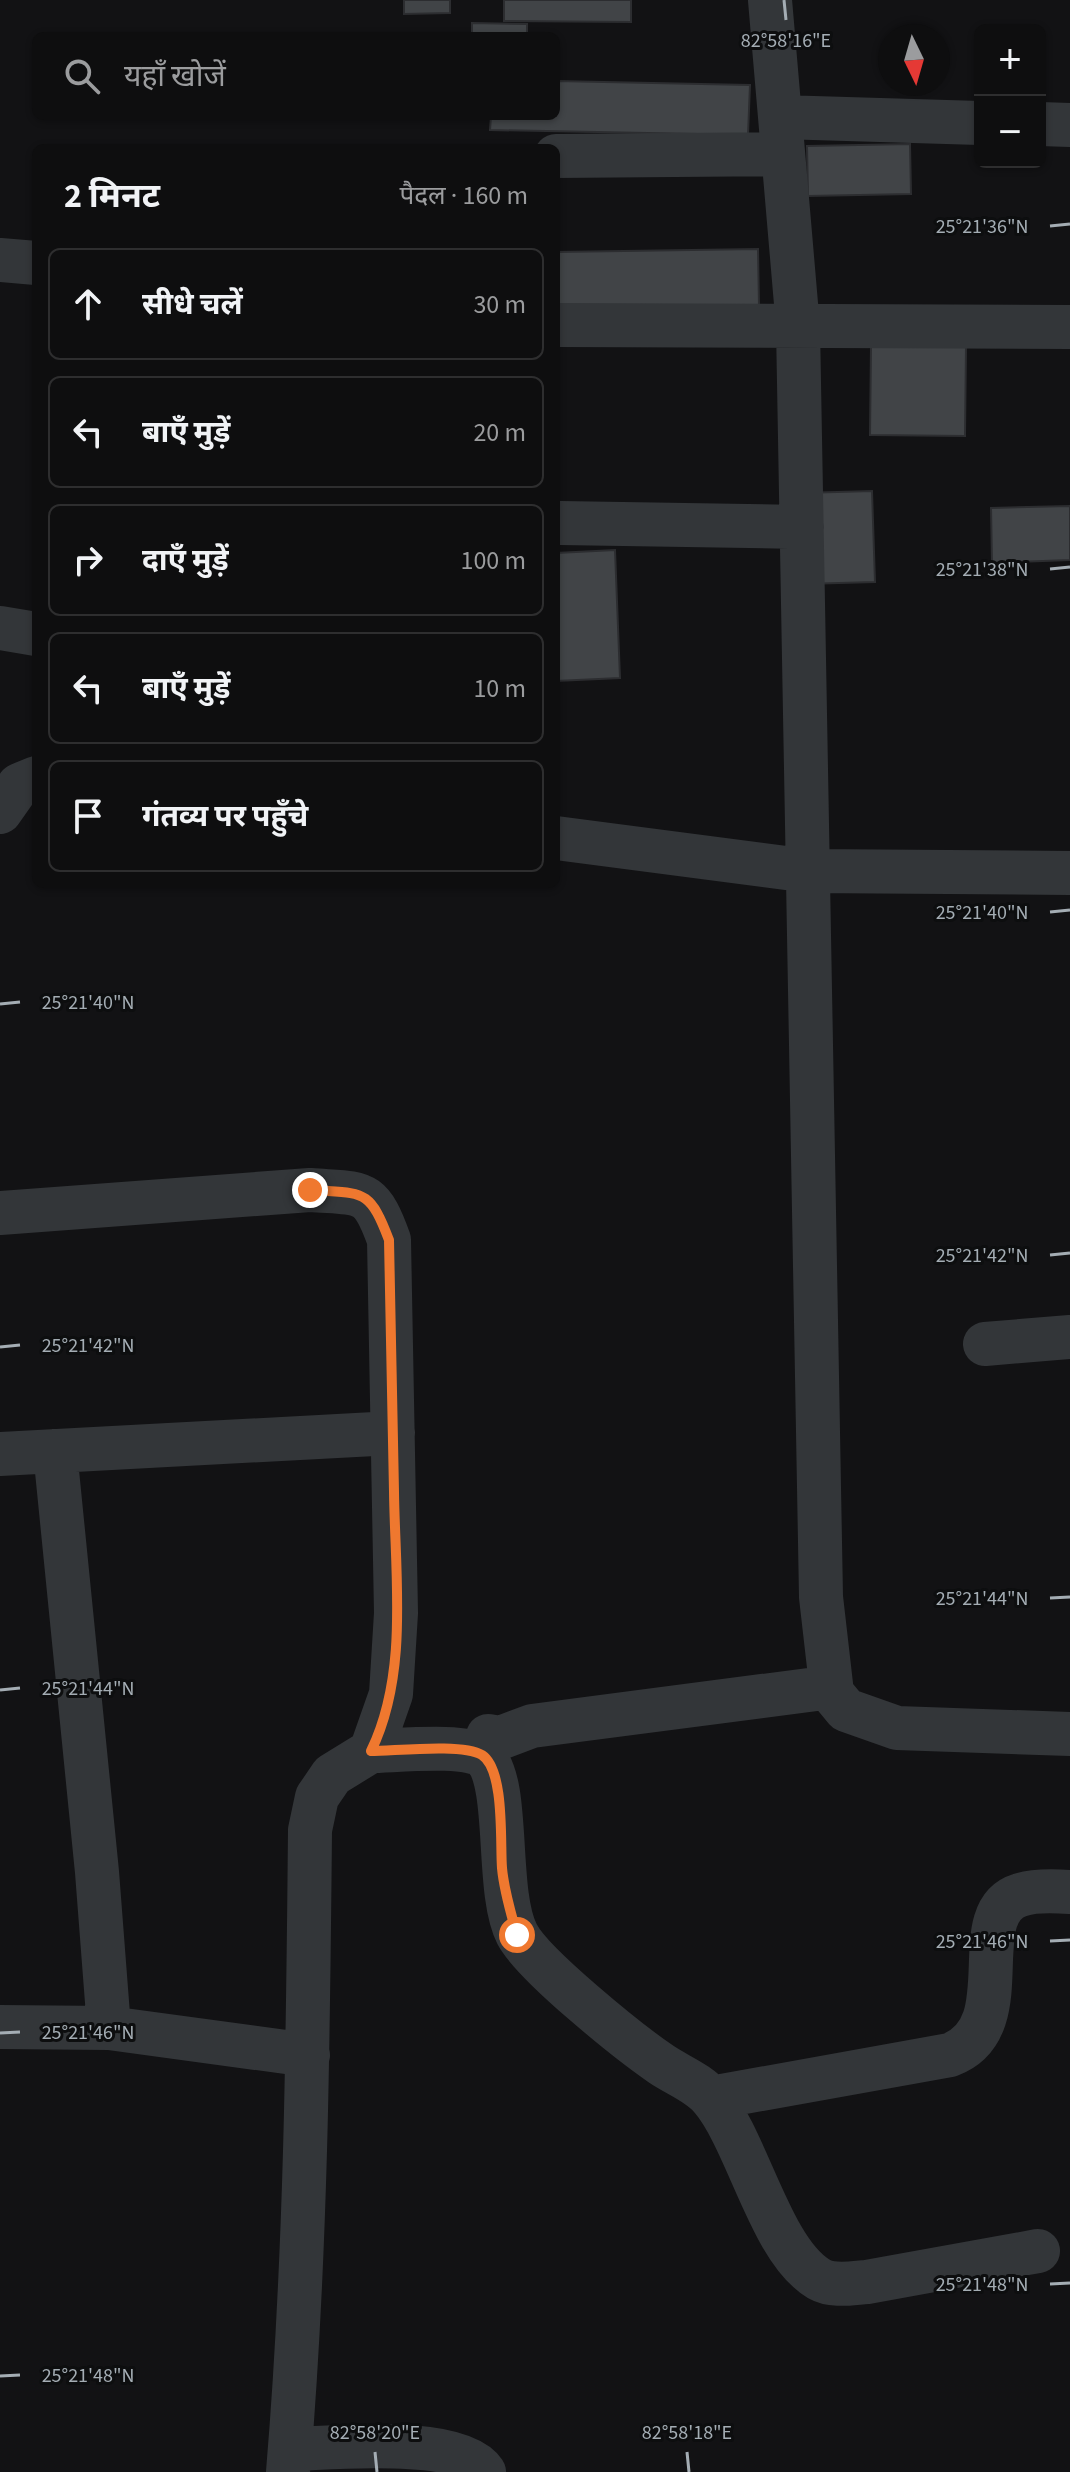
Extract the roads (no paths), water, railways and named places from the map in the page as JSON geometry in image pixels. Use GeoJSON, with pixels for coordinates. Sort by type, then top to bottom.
{"type":"FeatureCollection","features":[{"type":"Feature","properties":{"kind":"street"},"geometry":{"type":"LineString","coordinates":[[770,0],[798,327],[821,1597],[832,1693]]}},
{"type":"Feature","properties":{"kind":"street"},"geometry":{"type":"LineString","coordinates":[[560,156],[781,136],[974,123]]}},
{"type":"Feature","properties":{"kind":"street"},"geometry":{"type":"LineString","coordinates":[[1046,124],[1070,125]]}},
{"type":"Feature","properties":{"kind":"street"},"geometry":{"type":"LineString","coordinates":[[0,260],[32,263]]}},
{"type":"Feature","properties":{"kind":"street"},"geometry":{"type":"LineString","coordinates":[[560,325],[1070,327]]}},
{"type":"Feature","properties":{"kind":"street"},"geometry":{"type":"LineString","coordinates":[[560,523],[802,527]]}},
{"type":"Feature","properties":{"kind":"street"},"geometry":{"type":"LineString","coordinates":[[0,628],[32,633]]}},
{"type":"Feature","properties":{"kind":"street"},"geometry":{"type":"LineString","coordinates":[[0,812],[19,785],[32,780]]}},
{"type":"Feature","properties":{"kind":"street"},"geometry":{"type":"LineString","coordinates":[[560,839],[809,871],[1070,873]]}},
{"type":"Feature","properties":{"kind":"street"},"geometry":{"type":"LineString","coordinates":[[0,1213],[310,1190],[359,1194],[376,1205],[389,1240],[396,1613],[391,1694],[382,1729],[371,1751]]}},
{"type":"Feature","properties":{"kind":"street"},"geometry":{"type":"LineString","coordinates":[[985,1344],[1070,1337]]}},
{"type":"Feature","properties":{"kind":"street"},"geometry":{"type":"LineString","coordinates":[[0,1454],[393,1433]]}},
{"type":"Feature","properties":{"kind":"street"},"geometry":{"type":"LineString","coordinates":[[55,1451],[97,1872],[109,2028]]}},
{"type":"Feature","properties":{"kind":"street"},"geometry":{"type":"LineString","coordinates":[[488,1736],[500,1738],[532,1726],[824,1688],[846,1710],[897,1728],[1070,1734]]}},
{"type":"Feature","properties":{"kind":"street"},"geometry":{"type":"LineString","coordinates":[[484,2472],[475,2459],[449,2450],[289,2460],[297,2362],[308,2055],[310,1830],[317,1797],[332,1775],[371,1751],[464,1750],[483,1755],[493,1770],[500,1811],[502,1870],[517,1935],[553,1975],[660,2063],[711,2098],[780,2233],[807,2269],[821,2280],[840,2284],[867,2282],[1038,2251]]}},
{"type":"Feature","properties":{"kind":"street"},"geometry":{"type":"LineString","coordinates":[[711,2098],[950,2055],[969,2048],[981,2030],[988,2008],[992,1932],[1001,1908],[1018,1895],[1070,1892]]}},
{"type":"Feature","properties":{"kind":"street"},"geometry":{"type":"LineString","coordinates":[[0,2027],[109,2028],[308,2055]]}}]}
